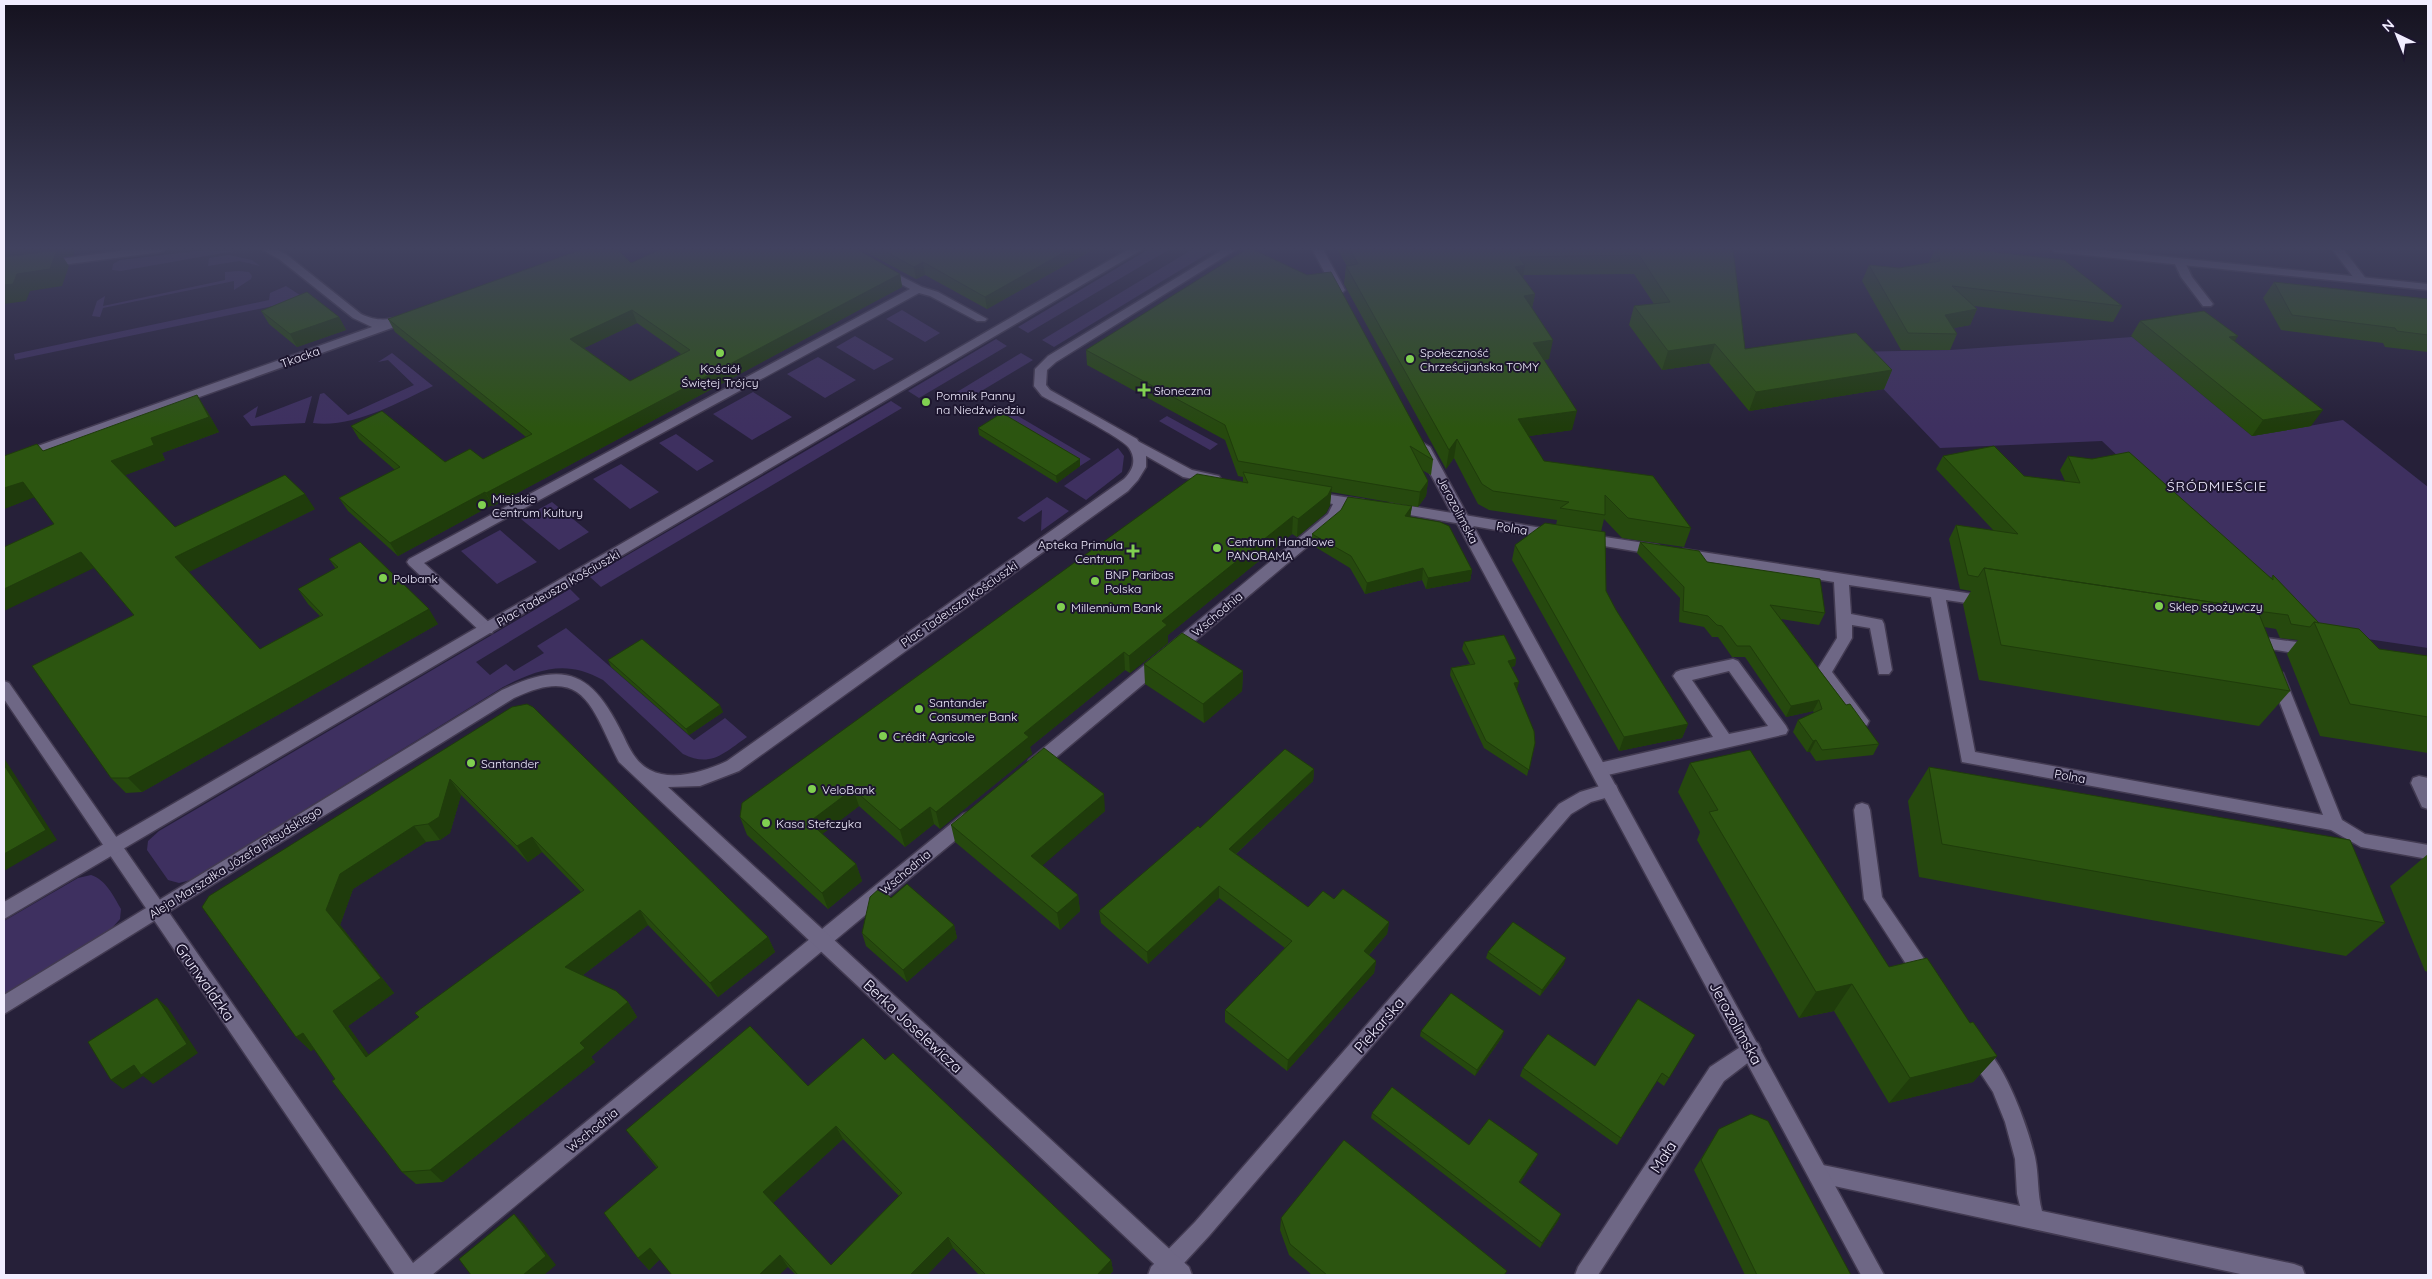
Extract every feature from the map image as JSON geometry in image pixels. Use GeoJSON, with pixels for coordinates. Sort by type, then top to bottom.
{"type":"FeatureCollection","features":[{"type":"Feature","properties":{"kind":"street"},"geometry":{"type":"LineString","coordinates":[[348,309],[373,324],[396,323]]}},
{"type":"Feature","properties":{"kind":"street"},"geometry":{"type":"LineString","coordinates":[[487,629],[414,562],[883,309]]}},
{"type":"Feature","properties":{"kind":"street"},"geometry":{"type":"LineString","coordinates":[[961,309],[981,320]]}},
{"type":"Feature","properties":{"kind":"street","name":"Plac Tadeusza Kościuszki"},"geometry":{"type":"LineString","coordinates":[[113,847],[1036,309]]}},
{"type":"Feature","properties":{"kind":"street"},"geometry":{"type":"LineString","coordinates":[[1134,309],[1052,359],[1041,369],[1040,386],[1046,393],[1188,474],[1226,481]]}},
{"type":"Feature","properties":{"kind":"street","name":"Tkacka"},"geometry":{"type":"LineString","coordinates":[[4,462],[423,313]]}},
{"type":"Feature","properties":{"kind":"street","name":"Jerozolimska"},"geometry":{"type":"LineString","coordinates":[[1419,439],[1873,1275]]}},
{"type":"Feature","properties":{"kind":"street","name":"Plac Tadeusza Kościuszki"},"geometry":{"type":"LineString","coordinates":[[466,718],[508,694],[532,683],[560,679],[578,686],[600,706],[625,757],[646,776],[673,782],[702,780],[733,766],[1123,488],[1140,466],[1140,453],[1132,442]]}},
{"type":"Feature","properties":{"kind":"street","name":"Polna"},"geometry":{"type":"LineString","coordinates":[[1293,493],[2005,604]]}},
{"type":"Feature","properties":{"kind":"street","name":"Wschodnia"},"geometry":{"type":"LineString","coordinates":[[1020,776],[1334,517],[1341,501]]}},
{"type":"Feature","properties":{"kind":"street"},"geometry":{"type":"LineString","coordinates":[[1841,578],[1845,638],[1824,672],[1866,729]]}},
{"type":"Feature","properties":{"kind":"street","name":"Polna"},"geometry":{"type":"LineString","coordinates":[[1938,593],[1968,757],[2335,824],[2362,840],[2428,852]]}},
{"type":"Feature","properties":{"kind":"street"},"geometry":{"type":"LineString","coordinates":[[1845,618],[1877,624],[1884,670]]}},
{"type":"Feature","properties":{"kind":"street"},"geometry":{"type":"LineString","coordinates":[[2236,639],[2322,652]]}},
{"type":"Feature","properties":{"kind":"street"},"geometry":{"type":"LineString","coordinates":[[2264,643],[2335,824]]}},
{"type":"Feature","properties":{"kind":"street"},"geometry":{"type":"LineString","coordinates":[[1598,770],[1780,730],[1733,665],[1681,676],[1725,741]]}},
{"type":"Feature","properties":{"kind":"street","name":"Grunwaldzka"},"geometry":{"type":"LineString","coordinates":[[4,687],[408,1275]]}},
{"type":"Feature","properties":{"kind":"street","name":"Aleja Marszałka Józefa Piłsudskiego"},"geometry":{"type":"LineString","coordinates":[[4,1004],[466,718]]}},
{"type":"Feature","properties":{"kind":"street","name":"Berka Joselewicza"},"geometry":{"type":"LineString","coordinates":[[646,776],[1170,1272]]}},
{"type":"Feature","properties":{"kind":"street"},"geometry":{"type":"LineString","coordinates":[[2428,785],[2420,783],[2428,802]]}},
{"type":"Feature","properties":{"kind":"street","name":"Piekarska"},"geometry":{"type":"LineString","coordinates":[[1170,1272],[1565,809],[1586,797],[1610,790]]}},
{"type":"Feature","properties":{"kind":"street","name":"Wschodnia"},"geometry":{"type":"LineString","coordinates":[[415,1275],[982,808]]}},
{"type":"Feature","properties":{"kind":"street"},"geometry":{"type":"LineString","coordinates":[[1862,810],[1872,899],[1939,997]]}},
{"type":"Feature","properties":{"kind":"street"},"geometry":{"type":"LineString","coordinates":[[4,911],[113,847]]}},
{"type":"Feature","properties":{"kind":"street"},"geometry":{"type":"LineString","coordinates":[[1966,1037],[2000,1086],[2015,1122],[2025,1159],[2027,1194],[2034,1219]]}},
{"type":"Feature","properties":{"kind":"street","name":"Mała"},"geometry":{"type":"LineString","coordinates":[[1586,1275],[1717,1074],[1751,1050]]}},
{"type":"Feature","properties":{"kind":"street"},"geometry":{"type":"LineString","coordinates":[[1818,1174],[2294,1275]]}},
{"type":"Feature","properties":{"kind":"shaded area"},"geometry":{"type":"Polygon","coordinates":[[[94,309],[103,309],[100,317],[92,316],[94,309]]]}},
{"type":"Feature","properties":{"kind":"shaded area"},"geometry":{"type":"Polygon","coordinates":[[[228,309],[260,309],[15,360],[14,354],[228,309]]]}},
{"type":"Feature","properties":{"kind":"shaded area"},"geometry":{"type":"Polygon","coordinates":[[[1049,309],[1069,309],[1028,333],[1018,327],[1049,309]]]}},
{"type":"Feature","properties":{"kind":"shaded area"},"geometry":{"type":"Polygon","coordinates":[[[1094,309],[1117,309],[1054,347],[1042,340],[1094,309]]]}},
{"type":"Feature","properties":{"kind":"shaded area"},"geometry":{"type":"Polygon","coordinates":[[[902,310],[940,333],[925,342],[886,319],[902,310]]]}},
{"type":"Feature","properties":{"kind":"shaded area"},"geometry":{"type":"Polygon","coordinates":[[[855,336],[894,359],[874,370],[836,347],[855,336]]]}},
{"type":"Feature","properties":{"kind":"shaded area"},"geometry":{"type":"Polygon","coordinates":[[[2132,337],[2252,436],[2343,420],[2428,487],[2428,648],[2300,629],[2102,441],[1940,448],[1848,352],[1950,350],[2132,337]]]}},
{"type":"Feature","properties":{"kind":"shaded area"},"geometry":{"type":"Polygon","coordinates":[[[996,339],[1007,346],[919,398],[908,391],[996,339]]]}},
{"type":"Feature","properties":{"kind":"shaded area"},"geometry":{"type":"Polygon","coordinates":[[[392,353],[433,386],[375,413],[359,418],[328,424],[313,423],[320,394],[324,393],[348,415],[414,385],[388,360],[378,362],[392,353]]]}},
{"type":"Feature","properties":{"kind":"shaded area"},"geometry":{"type":"Polygon","coordinates":[[[1021,353],[1033,360],[968,399],[957,392],[1021,353]]]}},
{"type":"Feature","properties":{"kind":"shaded area"},"geometry":{"type":"Polygon","coordinates":[[[818,357],[856,380],[825,398],[787,374],[818,357]]]}},
{"type":"Feature","properties":{"kind":"shaded area"},"geometry":{"type":"Polygon","coordinates":[[[753,392],[792,417],[752,440],[713,414],[753,392]]]}},
{"type":"Feature","properties":{"kind":"shaded area"},"geometry":{"type":"Polygon","coordinates":[[[312,396],[305,423],[251,426],[243,416],[258,406],[255,418],[312,396]]]}},
{"type":"Feature","properties":{"kind":"shaded area"},"geometry":{"type":"Polygon","coordinates":[[[891,401],[902,408],[601,587],[590,577],[891,401]]]}},
{"type":"Feature","properties":{"kind":"shaded area"},"geometry":{"type":"Polygon","coordinates":[[[1013,413],[1091,459],[1080,466],[1003,420],[1013,413]]]}},
{"type":"Feature","properties":{"kind":"shaded area"},"geometry":{"type":"Polygon","coordinates":[[[1167,416],[1218,444],[1210,450],[1159,421],[1167,416]]]}},
{"type":"Feature","properties":{"kind":"shaded area"},"geometry":{"type":"Polygon","coordinates":[[[676,434],[714,461],[697,471],[659,443],[676,434]]]}},
{"type":"Feature","properties":{"kind":"shaded area"},"geometry":{"type":"Polygon","coordinates":[[[1118,448],[1124,456],[1122,472],[1086,500],[1064,486],[1118,448]]]}},
{"type":"Feature","properties":{"kind":"shaded area"},"geometry":{"type":"Polygon","coordinates":[[[621,464],[659,492],[630,509],[593,479],[621,464]]]}},
{"type":"Feature","properties":{"kind":"shaded area"},"geometry":{"type":"Polygon","coordinates":[[[1047,497],[1069,511],[1041,531],[1042,510],[1024,522],[1017,518],[1047,497]]]}},
{"type":"Feature","properties":{"kind":"shaded area"},"geometry":{"type":"Polygon","coordinates":[[[552,502],[589,532],[559,550],[521,519],[552,502]]]}},
{"type":"Feature","properties":{"kind":"shaded area"},"geometry":{"type":"Polygon","coordinates":[[[500,530],[537,562],[497,584],[461,551],[500,530]]]}},
{"type":"Feature","properties":{"kind":"shaded area"},"geometry":{"type":"Polygon","coordinates":[[[570,589],[580,599],[476,662],[490,675],[506,664],[514,671],[544,653],[537,646],[566,628],[694,740],[725,718],[747,737],[717,757],[702,760],[693,758],[683,754],[603,680],[577,670],[564,668],[540,671],[503,687],[191,880],[179,883],[168,880],[147,850],[148,841],[159,831],[570,589]]]}},
{"type":"Feature","properties":{"kind":"shaded area"},"geometry":{"type":"Polygon","coordinates":[[[91,875],[101,880],[112,893],[121,909],[120,919],[112,928],[4,995],[4,921],[78,878],[91,875]]]}},
{"type":"Feature","properties":{"kind":"building"},"geometry":{"type":"Polygon","coordinates":[[[267,309],[328,309],[339,317],[290,334],[261,311],[267,309]]]}},
{"type":"Feature","properties":{"kind":"building"},"geometry":{"type":"Polygon","coordinates":[[[417,309],[834,309],[390,543],[339,498],[400,467],[351,426],[382,411],[445,462],[470,449],[483,459],[532,434],[388,319],[417,309]],[[632,310],[570,339],[630,381],[690,350],[632,310]]]}},
{"type":"Feature","properties":{"kind":"building"},"geometry":{"type":"Polygon","coordinates":[[[1152,309],[1351,309],[1433,460],[1410,446],[1428,481],[1420,492],[1238,461],[1225,425],[1086,350],[1152,309]]]}},
{"type":"Feature","properties":{"kind":"building"},"geometry":{"type":"Polygon","coordinates":[[[1370,309],[1532,309],[1553,340],[1533,343],[1577,411],[1518,419],[1544,461],[1653,476],[1691,528],[1628,518],[1605,495],[1605,515],[1560,508],[1569,502],[1493,491],[1482,484],[1457,439],[1449,450],[1370,309]]]}},
{"type":"Feature","properties":{"kind":"building"},"geometry":{"type":"Polygon","coordinates":[[[1636,309],[1740,309],[1745,349],[1856,333],[1892,370],[1756,392],[1715,344],[1668,351],[1636,309]]]}},
{"type":"Feature","properties":{"kind":"building"},"geometry":{"type":"Polygon","coordinates":[[[1894,309],[1977,309],[1945,315],[1957,334],[1908,333],[1894,309]]]}},
{"type":"Feature","properties":{"kind":"building"},"geometry":{"type":"Polygon","coordinates":[[[2289,309],[2428,309],[2428,335],[2397,331],[2395,328],[2292,315],[2289,309]]]}},
{"type":"Feature","properties":{"kind":"building"},"geometry":{"type":"Polygon","coordinates":[[[2204,311],[2238,336],[2229,337],[2323,410],[2263,420],[2140,321],[2204,311]]]}},
{"type":"Feature","properties":{"kind":"building"},"geometry":{"type":"Polygon","coordinates":[[[197,395],[209,417],[151,438],[154,445],[111,461],[175,527],[285,475],[305,494],[175,557],[260,649],[323,615],[298,589],[338,567],[329,559],[360,542],[429,609],[128,778],[111,778],[32,666],[134,615],[81,552],[4,589],[4,547],[54,524],[23,482],[4,488],[4,456],[37,444],[43,451],[197,395]]]}},
{"type":"Feature","properties":{"kind":"building"},"geometry":{"type":"Polygon","coordinates":[[[1002,413],[1080,459],[1056,476],[978,428],[1002,413]]]}},
{"type":"Feature","properties":{"kind":"building"},"geometry":{"type":"Polygon","coordinates":[[[1994,446],[2024,476],[2080,483],[2068,456],[2092,459],[2129,452],[2273,580],[2273,575],[2319,623],[2314,622],[2310,627],[2291,624],[2288,615],[2257,611],[2257,609],[1984,568],[1978,577],[1968,575],[1956,525],[2018,534],[1943,456],[1994,446]]]}},
{"type":"Feature","properties":{"kind":"building"},"geometry":{"type":"Polygon","coordinates":[[[1243,472],[1332,487],[1328,495],[1298,519],[1293,516],[1162,621],[1167,625],[1129,656],[1124,652],[1024,733],[1029,737],[936,812],[930,807],[900,830],[853,789],[809,822],[856,864],[822,893],[740,817],[742,803],[1197,474],[1248,483],[1243,472]]]}},
{"type":"Feature","properties":{"kind":"building"},"geometry":{"type":"Polygon","coordinates":[[[1348,497],[1412,506],[1405,516],[1440,522],[1449,526],[1472,570],[1428,578],[1423,568],[1367,583],[1351,556],[1312,534],[1341,510],[1348,497]]]}},
{"type":"Feature","properties":{"kind":"building"},"geometry":{"type":"Polygon","coordinates":[[[1545,523],[1605,532],[1606,591],[1688,724],[1624,737],[1515,545],[1545,523]]]}},
{"type":"Feature","properties":{"kind":"building"},"geometry":{"type":"Polygon","coordinates":[[[1640,542],[1699,551],[1707,562],[1820,579],[1825,613],[1770,605],[1846,705],[1850,704],[1879,744],[1822,750],[1816,740],[1813,741],[1798,720],[1822,709],[1819,700],[1791,706],[1750,646],[1737,646],[1722,626],[1717,625],[1708,616],[1683,611],[1684,587],[1640,542]]]}},
{"type":"Feature","properties":{"kind":"building"},"geometry":{"type":"Polygon","coordinates":[[[1984,568],[2257,609],[2290,691],[2001,645],[1984,568]]]}},
{"type":"Feature","properties":{"kind":"building"},"geometry":{"type":"Polygon","coordinates":[[[2314,622],[2359,629],[2379,649],[2428,656],[2428,717],[2350,704],[2314,622]]]}},
{"type":"Feature","properties":{"kind":"building"},"geometry":{"type":"Polygon","coordinates":[[[1182,633],[1243,671],[1203,704],[1144,664],[1182,633]]]}},
{"type":"Feature","properties":{"kind":"building"},"geometry":{"type":"Polygon","coordinates":[[[1504,635],[1516,659],[1508,661],[1519,682],[1514,683],[1534,731],[1535,743],[1529,770],[1486,741],[1451,668],[1475,664],[1464,642],[1504,635]]]}},
{"type":"Feature","properties":{"kind":"building"},"geometry":{"type":"Polygon","coordinates":[[[642,639],[720,705],[686,729],[608,660],[642,639]]]}},
{"type":"Feature","properties":{"kind":"building"},"geometry":{"type":"Polygon","coordinates":[[[527,704],[533,707],[768,937],[710,983],[640,910],[565,967],[616,991],[628,1002],[580,1043],[585,1048],[430,1170],[402,1172],[332,1081],[335,1079],[303,1033],[296,1037],[202,907],[209,896],[512,707],[527,704]],[[450,779],[439,817],[428,824],[414,826],[340,874],[326,910],[381,978],[333,1011],[366,1057],[419,1017],[415,1013],[584,890],[532,837],[517,846],[450,779]]]}},
{"type":"Feature","properties":{"kind":"building"},"geometry":{"type":"Polygon","coordinates":[[[1044,748],[1104,794],[1031,856],[1078,895],[1057,913],[951,825],[1044,748]]]}},
{"type":"Feature","properties":{"kind":"building"},"geometry":{"type":"Polygon","coordinates":[[[1285,749],[1314,769],[1229,849],[1308,907],[1323,891],[1334,899],[1343,889],[1389,922],[1364,951],[1376,961],[1288,1060],[1225,1010],[1292,941],[1219,886],[1147,952],[1099,911],[1198,826],[1200,828],[1285,749]]]}},
{"type":"Feature","properties":{"kind":"building"},"geometry":{"type":"Polygon","coordinates":[[[1750,750],[1889,967],[1927,958],[1970,1023],[1973,1022],[1997,1056],[1910,1078],[1852,984],[1816,992],[1709,812],[1718,810],[1690,763],[1750,750]]]}},
{"type":"Feature","properties":{"kind":"building"},"geometry":{"type":"Polygon","coordinates":[[[4,765],[46,830],[4,854],[4,765]]]}},
{"type":"Feature","properties":{"kind":"building"},"geometry":{"type":"Polygon","coordinates":[[[1929,767],[2350,840],[2385,923],[1942,844],[1929,767]]]}},
{"type":"Feature","properties":{"kind":"building"},"geometry":{"type":"Polygon","coordinates":[[[907,884],[954,925],[903,970],[862,933],[870,897],[880,888],[891,898],[907,884]]]}},
{"type":"Feature","properties":{"kind":"building"},"geometry":{"type":"Polygon","coordinates":[[[1513,922],[1566,958],[1542,990],[1488,952],[1513,922]]]}},
{"type":"Feature","properties":{"kind":"building"},"geometry":{"type":"Polygon","coordinates":[[[1451,993],[1504,1031],[1477,1070],[1421,1031],[1451,993]]]}},
{"type":"Feature","properties":{"kind":"building"},"geometry":{"type":"Polygon","coordinates":[[[157,998],[187,1044],[141,1075],[134,1065],[111,1080],[88,1042],[157,998]]]}},
{"type":"Feature","properties":{"kind":"building"},"geometry":{"type":"Polygon","coordinates":[[[1638,999],[1695,1035],[1669,1078],[1662,1073],[1621,1138],[1523,1068],[1548,1034],[1595,1066],[1638,999]]]}},
{"type":"Feature","properties":{"kind":"building"},"geometry":{"type":"Polygon","coordinates":[[[750,1026],[808,1086],[863,1038],[885,1060],[893,1053],[1111,1260],[1097,1275],[986,1275],[948,1237],[910,1275],[798,1275],[780,1255],[759,1275],[672,1275],[650,1248],[638,1258],[604,1213],[658,1167],[626,1130],[750,1026]],[[836,1126],[763,1192],[831,1265],[902,1193],[836,1126]]]}},
{"type":"Feature","properties":{"kind":"building"},"geometry":{"type":"Polygon","coordinates":[[[1392,1087],[1469,1145],[1489,1119],[1538,1154],[1519,1182],[1561,1214],[1542,1243],[1372,1113],[1392,1087]]]}},
{"type":"Feature","properties":{"kind":"building"},"geometry":{"type":"Polygon","coordinates":[[[1751,1114],[1768,1121],[1851,1275],[1757,1275],[1701,1160],[1719,1129],[1751,1114]]]}},
{"type":"Feature","properties":{"kind":"building"},"geometry":{"type":"Polygon","coordinates":[[[1344,1140],[1507,1271],[1504,1275],[1327,1275],[1290,1244],[1281,1218],[1344,1140]]]}},
{"type":"Feature","properties":{"kind":"building"},"geometry":{"type":"Polygon","coordinates":[[[514,1214],[546,1256],[523,1275],[471,1275],[459,1259],[514,1214]]]}},
{"type":"Feature","properties":{"kind":"place","name":"Kościół Świętej Trójcy"},"geometry":{"type":"Point","coordinates":[720,353]}},
{"type":"Feature","properties":{"kind":"place","name":"Społeczność Chrześcijańska TOMY"},"geometry":{"type":"Point","coordinates":[1410,359]}},
{"type":"Feature","properties":{"kind":"place","name":"Słoneczna"},"geometry":{"type":"Point","coordinates":[1144,390]}},
{"type":"Feature","properties":{"kind":"place","name":"Pomnik Panny na Niedźwiedziu"},"geometry":{"type":"Point","coordinates":[926,402]}},
{"type":"Feature","properties":{"kind":"place","name":"Miejskie Centrum Kultury"},"geometry":{"type":"Point","coordinates":[482,505]}},
{"type":"Feature","properties":{"kind":"place","name":"Centrum Handlowe PANORAMA"},"geometry":{"type":"Point","coordinates":[1217,548]}},
{"type":"Feature","properties":{"kind":"place","name":"Apteka Primula Centrum"},"geometry":{"type":"Point","coordinates":[1133,551]}},
{"type":"Feature","properties":{"kind":"place","name":"Polbank"},"geometry":{"type":"Point","coordinates":[383,578]}},
{"type":"Feature","properties":{"kind":"place","name":"BNP Paribas Polska"},"geometry":{"type":"Point","coordinates":[1095,581]}},
{"type":"Feature","properties":{"kind":"place","name":"Sklep spożywczy"},"geometry":{"type":"Point","coordinates":[2159,606]}},
{"type":"Feature","properties":{"kind":"place","name":"Millennium Bank"},"geometry":{"type":"Point","coordinates":[1061,607]}},
{"type":"Feature","properties":{"kind":"place","name":"Santander Consumer Bank"},"geometry":{"type":"Point","coordinates":[919,709]}},
{"type":"Feature","properties":{"kind":"place","name":"Crédit Agricole"},"geometry":{"type":"Point","coordinates":[883,736]}},
{"type":"Feature","properties":{"kind":"place","name":"Santander"},"geometry":{"type":"Point","coordinates":[471,763]}},
{"type":"Feature","properties":{"kind":"place","name":"VeloBank"},"geometry":{"type":"Point","coordinates":[812,789]}},
{"type":"Feature","properties":{"kind":"place","name":"Kasa Stefczyka"},"geometry":{"type":"Point","coordinates":[766,823]}},
{"type":"Feature","properties":{"kind":"district","name":"ŚRÓDMIEŚCIE"},"geometry":{"type":"Point","coordinates":[2217,486]}}]}
